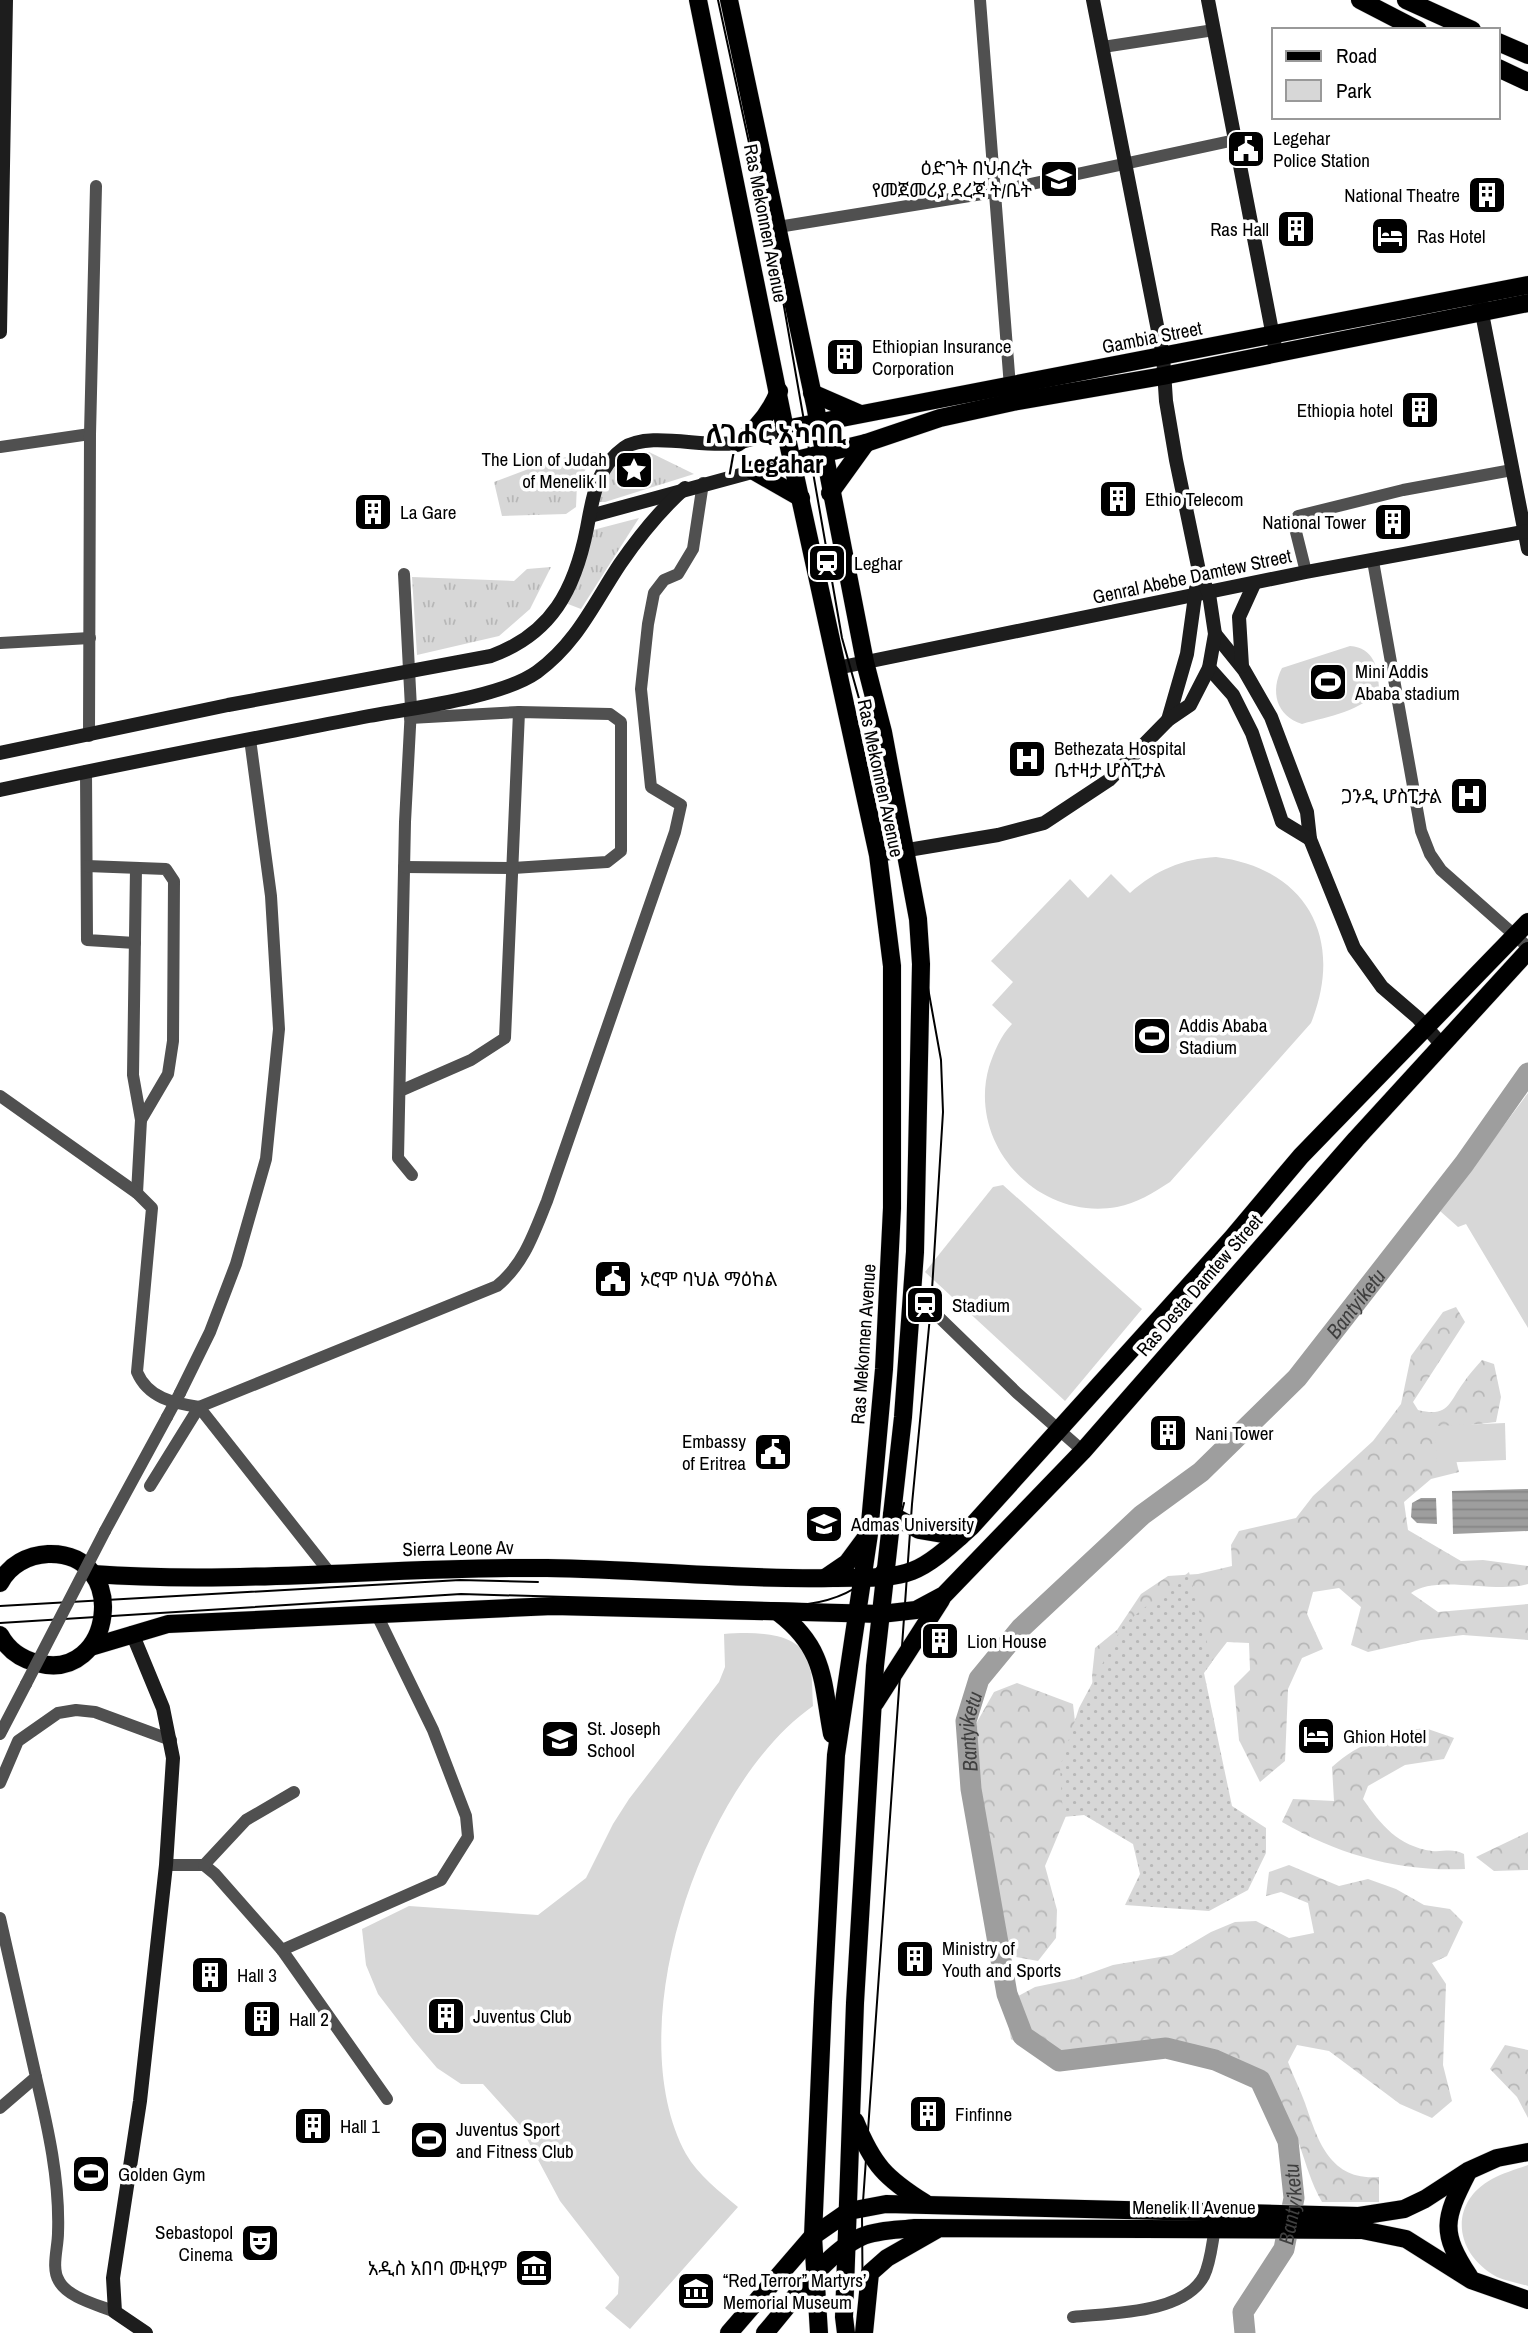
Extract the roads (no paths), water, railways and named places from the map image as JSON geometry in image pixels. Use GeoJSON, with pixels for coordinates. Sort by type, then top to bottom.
{"type":"FeatureCollection","features":[{"type":"Feature","properties":{"kind":"main road"},"geometry":{"type":"LineString","coordinates":[[0,332],[2,104],[6,0]]}},
{"type":"Feature","properties":{"kind":"main road","name":"Ras Mekonnen Avenue"},"geometry":{"type":"LineString","coordinates":[[698,0],[785,429],[878,855],[892,966],[893,1166],[884,1370],[859,1615],[848,1667],[836,1755]]}},
{"type":"Feature","properties":{"kind":"main road","name":"Ras Mekonnen Avenue"},"geometry":{"type":"LineString","coordinates":[[729,0],[813,393],[830,493],[865,662],[883,732],[918,919],[922,1000],[912,1291],[873,1706],[855,2003],[844,2317],[846,2333]]}},
{"type":"Feature","properties":{"kind":"main road"},"geometry":{"type":"LineString","coordinates":[[1093,0],[1163,356],[1163,376],[1176,460],[1202,595],[1214,634],[1244,670],[1271,717],[1307,812],[1310,839],[1354,948],[1382,987],[1443,1046]]}},
{"type":"Feature","properties":{"kind":"main road"},"geometry":{"type":"LineString","coordinates":[[1208,0],[1276,352]]}},
{"type":"Feature","properties":{"kind":"main road"},"geometry":{"type":"LineString","coordinates":[[1360,0],[1414,28]]}},
{"type":"Feature","properties":{"kind":"main road"},"geometry":{"type":"LineString","coordinates":[[1406,0],[1468,28]]}},
{"type":"Feature","properties":{"kind":"main road"},"geometry":{"type":"LineString","coordinates":[[1500,43],[1528,55]]}},
{"type":"Feature","properties":{"kind":"main road"},"geometry":{"type":"LineString","coordinates":[[1500,69],[1528,82]]}},
{"type":"Feature","properties":{"kind":"main road","name":"Gambia Street"},"geometry":{"type":"LineString","coordinates":[[785,429],[818,420],[1010,387],[1528,285]]}},
{"type":"Feature","properties":{"kind":"main road"},"geometry":{"type":"LineString","coordinates":[[1478,294],[1528,549]]}},
{"type":"Feature","properties":{"kind":"main road","name":"Gambia Street"},"geometry":{"type":"LineString","coordinates":[[792,461],[866,443],[940,418],[1013,402],[1163,376],[1528,303]]}},
{"type":"Feature","properties":{"kind":"main road"},"geometry":{"type":"LineString","coordinates":[[737,443],[752,434],[773,407],[779,391]]}},
{"type":"Feature","properties":{"kind":"main road"},"geometry":{"type":"LineString","coordinates":[[813,393],[858,413]]}},
{"type":"Feature","properties":{"kind":"main road"},"geometry":{"type":"LineString","coordinates":[[0,753],[228,705],[491,656],[517,647],[541,629],[569,588],[583,551],[594,489],[606,464],[626,446],[651,441],[737,443],[785,429]]}},
{"type":"Feature","properties":{"kind":"main road"},"geometry":{"type":"LineString","coordinates":[[830,493],[866,443]]}},
{"type":"Feature","properties":{"kind":"main road"},"geometry":{"type":"LineString","coordinates":[[590,516],[617,511],[685,488],[792,461]]}},
{"type":"Feature","properties":{"kind":"main road"},"geometry":{"type":"LineString","coordinates":[[752,470],[801,498]]}},
{"type":"Feature","properties":{"kind":"main road"},"geometry":{"type":"LineString","coordinates":[[0,790],[250,739],[411,713],[500,688],[535,674],[561,653],[586,623],[619,565],[655,514],[685,488]]}},
{"type":"Feature","properties":{"kind":"main road","name":"Genral Abebe Damtew Street"},"geometry":{"type":"LineString","coordinates":[[836,668],[1306,572],[1526,531]]}},
{"type":"Feature","properties":{"kind":"main road"},"geometry":{"type":"LineString","coordinates":[[1244,670],[1239,649],[1239,617],[1254,584]]}},
{"type":"Feature","properties":{"kind":"main road"},"geometry":{"type":"LineString","coordinates":[[1168,720],[1202,595]]}},
{"type":"Feature","properties":{"kind":"main road"},"geometry":{"type":"LineString","coordinates":[[878,855],[998,835],[1044,823],[1109,780],[1168,720],[1190,705],[1209,668],[1214,634]]}},
{"type":"Feature","properties":{"kind":"main road"},"geometry":{"type":"LineString","coordinates":[[1209,668],[1233,695],[1252,733],[1282,822],[1310,839]]}},
{"type":"Feature","properties":{"kind":"main road","name":"Ras Desta Damtew Street"},"geometry":{"type":"LineString","coordinates":[[863,1577],[912,1572],[960,1537],[1059,1430],[1301,1156],[1427,1028],[1525,939]]}},
{"type":"Feature","properties":{"kind":"main road","name":"Ras Desta Damtew Street"},"geometry":{"type":"LineString","coordinates":[[2,1641],[23,1660],[47,1666],[71,1661],[91,1647],[169,1624],[552,1606],[859,1615],[916,1610],[944,1595],[1083,1451],[1347,1149],[1443,1046],[1525,939]]}},
{"type":"Feature","properties":{"kind":"main road"},"geometry":{"type":"LineString","coordinates":[[892,1515],[919,1530],[960,1537]]}},
{"type":"Feature","properties":{"kind":"main road"},"geometry":{"type":"LineString","coordinates":[[825,1578],[856,1553],[869,1534]]}},
{"type":"Feature","properties":{"kind":"main road"},"geometry":{"type":"LineString","coordinates":[[1,1579],[18,1562],[27,1558],[58,1554],[77,1560],[93,1574],[102,1591],[105,1611],[101,1630],[91,1647]]}},
{"type":"Feature","properties":{"kind":"main road","name":"Sierra Leone Av"},"geometry":{"type":"LineString","coordinates":[[93,1574],[161,1579],[463,1567],[551,1568],[761,1578],[863,1577]]}},
{"type":"Feature","properties":{"kind":"main road"},"geometry":{"type":"LineString","coordinates":[[873,1706],[944,1595]]}},
{"type":"Feature","properties":{"kind":"main road"},"geometry":{"type":"LineString","coordinates":[[779,1613],[805,1636],[820,1664],[836,1755],[813,2236],[819,2333]]}},
{"type":"Feature","properties":{"kind":"main road"},"geometry":{"type":"LineString","coordinates":[[132,1633],[163,1708],[173,1758],[166,1865],[141,2101],[113,2278],[115,2312],[146,2333]]}},
{"type":"Feature","properties":{"kind":"main road"},"geometry":{"type":"LineString","coordinates":[[851,2113],[870,2156],[881,2172],[928,2205]]}},
{"type":"Feature","properties":{"kind":"main road","name":"Menelik II Avenue"},"geometry":{"type":"LineString","coordinates":[[848,2245],[863,2235],[907,2229],[1329,2222],[1404,2209],[1425,2199],[1468,2171],[1497,2158],[1528,2152]]}},
{"type":"Feature","properties":{"kind":"main road"},"geometry":{"type":"LineString","coordinates":[[1468,2171],[1450,2207],[1447,2231],[1453,2252],[1471,2280]]}},
{"type":"Feature","properties":{"kind":"main road","name":"Menelik II Avenue"},"geometry":{"type":"LineString","coordinates":[[849,2211],[886,2204],[928,2205],[1222,2223]]}},
{"type":"Feature","properties":{"kind":"main road"},"geometry":{"type":"LineString","coordinates":[[729,2333],[813,2236],[849,2211]]}},
{"type":"Feature","properties":{"kind":"main road","name":"Menelik II Avenue"},"geometry":{"type":"LineString","coordinates":[[1329,2222],[1406,2239],[1471,2280],[1528,2300]]}},
{"type":"Feature","properties":{"kind":"main road"},"geometry":{"type":"LineString","coordinates":[[864,2333],[870,2273],[887,2258],[938,2229]]}},
{"type":"Feature","properties":{"kind":"main road"},"geometry":{"type":"LineString","coordinates":[[765,2333],[814,2276],[848,2245]]}},
{"type":"Feature","properties":{"kind":"street"},"geometry":{"type":"LineString","coordinates":[[980,0],[1010,387]]}},
{"type":"Feature","properties":{"kind":"street"},"geometry":{"type":"LineString","coordinates":[[1103,47],[1214,30]]}},
{"type":"Feature","properties":{"kind":"street"},"geometry":{"type":"LineString","coordinates":[[778,227],[994,192],[1235,140]]}},
{"type":"Feature","properties":{"kind":"street"},"geometry":{"type":"LineString","coordinates":[[89,736],[90,434],[96,186]]}},
{"type":"Feature","properties":{"kind":"street"},"geometry":{"type":"LineString","coordinates":[[0,447],[90,434]]}},
{"type":"Feature","properties":{"kind":"street"},"geometry":{"type":"LineString","coordinates":[[1306,572],[1294,524],[1298,516],[1403,489],[1512,470]]}},
{"type":"Feature","properties":{"kind":"street"},"geometry":{"type":"LineString","coordinates":[[0,1096],[149,1203],[153,1213],[137,1372],[142,1385],[174,1404],[200,1407],[497,1286],[518,1265],[526,1252],[547,1202],[613,1016],[678,819],[681,805],[651,788],[640,689],[654,593],[664,580],[678,575],[693,549],[703,483]]}},
{"type":"Feature","properties":{"kind":"street"},"geometry":{"type":"LineString","coordinates":[[1373,561],[1421,831],[1441,870],[1525,939]]}},
{"type":"Feature","properties":{"kind":"street"},"geometry":{"type":"LineString","coordinates":[[404,574],[411,713],[404,867],[398,1158],[412,1175]]}},
{"type":"Feature","properties":{"kind":"street"},"geometry":{"type":"LineString","coordinates":[[0,643],[90,638]]}},
{"type":"Feature","properties":{"kind":"street"},"geometry":{"type":"LineString","coordinates":[[404,867],[513,868],[607,862],[621,851],[621,722],[618,717],[610,714],[519,712],[411,713]]}},
{"type":"Feature","properties":{"kind":"street"},"geometry":{"type":"LineString","coordinates":[[400,1091],[471,1060],[505,1038],[519,712]]}},
{"type":"Feature","properties":{"kind":"street"},"geometry":{"type":"LineString","coordinates":[[0,1734],[210,1332],[236,1264],[266,1159],[279,1029],[271,896],[250,739]]}},
{"type":"Feature","properties":{"kind":"street"},"geometry":{"type":"LineString","coordinates":[[86,771],[88,940],[135,943]]}},
{"type":"Feature","properties":{"kind":"street"},"geometry":{"type":"LineString","coordinates":[[87,866],[166,870],[173,881],[173,1041],[168,1074],[141,1120]]}},
{"type":"Feature","properties":{"kind":"street"},"geometry":{"type":"LineString","coordinates":[[136,868],[133,1075],[141,1120],[137,1193]]}},
{"type":"Feature","properties":{"kind":"street"},"geometry":{"type":"LineString","coordinates":[[912,1291],[1083,1451]]}},
{"type":"Feature","properties":{"kind":"street"},"geometry":{"type":"LineString","coordinates":[[150,1486],[200,1407]]}},
{"type":"Feature","properties":{"kind":"street"},"geometry":{"type":"LineString","coordinates":[[200,1407],[330,1573]]}},
{"type":"Feature","properties":{"kind":"street"},"geometry":{"type":"LineString","coordinates":[[282,1950],[441,1880],[461,1853],[468,1837],[466,1816],[433,1730],[376,1613]]}},
{"type":"Feature","properties":{"kind":"street"},"geometry":{"type":"LineString","coordinates":[[0,1783],[18,1741],[58,1713],[76,1710],[95,1712],[171,1740]]}},
{"type":"Feature","properties":{"kind":"street"},"geometry":{"type":"LineString","coordinates":[[204,1865],[246,1820],[294,1792]]}},
{"type":"Feature","properties":{"kind":"street"},"geometry":{"type":"LineString","coordinates":[[166,1865],[204,1865],[215,1874],[282,1950],[387,2099]]}},
{"type":"Feature","properties":{"kind":"street"},"geometry":{"type":"LineString","coordinates":[[0,1917],[36,2077],[56,2188],[58,2231],[55,2272],[58,2281],[66,2290],[115,2312]]}},
{"type":"Feature","properties":{"kind":"street"},"geometry":{"type":"LineString","coordinates":[[0,2108],[36,2077]]}},
{"type":"Feature","properties":{"kind":"street"},"geometry":{"type":"LineString","coordinates":[[1073,2317],[1135,2310],[1183,2297],[1203,2277],[1222,2223]]}},
{"type":"Feature","properties":{"kind":"waterway","name":"Bantyiketu"},"geometry":{"type":"LineString","coordinates":[[1245,2333],[1243,2312],[1284,2249],[1294,2198],[1288,2141],[1260,2080],[1215,2060],[1166,2048],[1059,2061],[1023,2036],[1007,1994],[971,1789],[966,1721],[979,1679],[1021,1628],[1142,1515],[1201,1472],[1297,1378],[1464,1164],[1528,1073]]}},
{"type":"Feature","properties":{"kind":"tram line"},"geometry":{"type":"LineString","coordinates":[[718,0],[782,295],[842,638],[906,866],[941,1060],[943,1112],[931,1306],[912,1504],[862,2216],[863,2333]]}},
{"type":"Feature","properties":{"kind":"tram line"},"geometry":{"type":"LineString","coordinates":[[0,1623],[461,1594],[808,1604],[847,1593],[874,1572],[892,1542],[904,1503]]}},
{"type":"Feature","properties":{"kind":"tram line"},"geometry":{"type":"LineString","coordinates":[[0,1606],[460,1580],[538,1582]]}},
{"type":"Feature","properties":{"kind":"place","name":"Legehar Police Station"},"geometry":{"type":"Point","coordinates":[1246,149]}},
{"type":"Feature","properties":{"kind":"place","name":"ዕድገት በህብረት የመጀመሪያ ደረጃ ት/ቤት"},"geometry":{"type":"Point","coordinates":[1059,179]}},
{"type":"Feature","properties":{"kind":"place","name":"National Theatre"},"geometry":{"type":"Point","coordinates":[1487,195]}},
{"type":"Feature","properties":{"kind":"place","name":"Ras Hall"},"geometry":{"type":"Point","coordinates":[1296,229]}},
{"type":"Feature","properties":{"kind":"place","name":"Ras Hotel"},"geometry":{"type":"Point","coordinates":[1390,236]}},
{"type":"Feature","properties":{"kind":"place","name":"Ethiopian Insurance Corporation"},"geometry":{"type":"Point","coordinates":[845,357]}},
{"type":"Feature","properties":{"kind":"place","name":"Ethiopia hotel"},"geometry":{"type":"Point","coordinates":[1420,410]}},
{"type":"Feature","properties":{"kind":"place","name":"The Lion of Judah of Menelik II"},"geometry":{"type":"Point","coordinates":[634,470]}},
{"type":"Feature","properties":{"kind":"place","name":"Ethio Telecom"},"geometry":{"type":"Point","coordinates":[1118,499]}},
{"type":"Feature","properties":{"kind":"place","name":"La Gare"},"geometry":{"type":"Point","coordinates":[373,512]}},
{"type":"Feature","properties":{"kind":"place","name":"National Tower"},"geometry":{"type":"Point","coordinates":[1393,522]}},
{"type":"Feature","properties":{"kind":"place","name":"Leghar"},"geometry":{"type":"Point","coordinates":[827,563]}},
{"type":"Feature","properties":{"kind":"place","name":"Mini Addis Ababa stadium"},"geometry":{"type":"Point","coordinates":[1328,682]}},
{"type":"Feature","properties":{"kind":"place","name":"Bethezata Hospital ቤተዛታ ሆስፒታል"},"geometry":{"type":"Point","coordinates":[1027,759]}},
{"type":"Feature","properties":{"kind":"place","name":"ጋንዲ ሆስፒታል"},"geometry":{"type":"Point","coordinates":[1469,796]}},
{"type":"Feature","properties":{"kind":"place","name":"Addis Ababa Stadium"},"geometry":{"type":"Point","coordinates":[1152,1036]}},
{"type":"Feature","properties":{"kind":"place","name":"ኦሮሞ ባህል ማዕከል"},"geometry":{"type":"Point","coordinates":[613,1279]}},
{"type":"Feature","properties":{"kind":"place","name":"Stadium"},"geometry":{"type":"Point","coordinates":[925,1305]}},
{"type":"Feature","properties":{"kind":"place","name":"Nani Tower"},"geometry":{"type":"Point","coordinates":[1168,1433]}},
{"type":"Feature","properties":{"kind":"place","name":"Embassy of Eritrea"},"geometry":{"type":"Point","coordinates":[773,1452]}},
{"type":"Feature","properties":{"kind":"place","name":"Admas University"},"geometry":{"type":"Point","coordinates":[824,1524]}},
{"type":"Feature","properties":{"kind":"place","name":"Lion House"},"geometry":{"type":"Point","coordinates":[940,1641]}},
{"type":"Feature","properties":{"kind":"place","name":"Ghion Hotel"},"geometry":{"type":"Point","coordinates":[1316,1736]}},
{"type":"Feature","properties":{"kind":"place","name":"St. Joseph School"},"geometry":{"type":"Point","coordinates":[560,1739]}},
{"type":"Feature","properties":{"kind":"place","name":"Ministry of Youth and Sports"},"geometry":{"type":"Point","coordinates":[915,1959]}},
{"type":"Feature","properties":{"kind":"place","name":"Hall 3"},"geometry":{"type":"Point","coordinates":[210,1975]}},
{"type":"Feature","properties":{"kind":"place","name":"Juventus Club"},"geometry":{"type":"Point","coordinates":[446,2016]}},
{"type":"Feature","properties":{"kind":"place","name":"Hall 2"},"geometry":{"type":"Point","coordinates":[262,2019]}},
{"type":"Feature","properties":{"kind":"place","name":"Finfinne"},"geometry":{"type":"Point","coordinates":[928,2114]}},
{"type":"Feature","properties":{"kind":"place","name":"Hall 1"},"geometry":{"type":"Point","coordinates":[313,2126]}},
{"type":"Feature","properties":{"kind":"place","name":"Juventus Sport and Fitness Club"},"geometry":{"type":"Point","coordinates":[429,2140]}},
{"type":"Feature","properties":{"kind":"place","name":"Golden Gym"},"geometry":{"type":"Point","coordinates":[91,2174]}},
{"type":"Feature","properties":{"kind":"place","name":"Sebastopol Cinema"},"geometry":{"type":"Point","coordinates":[260,2243]}},
{"type":"Feature","properties":{"kind":"place","name":"አዲስ አበባ ሙዚየም"},"geometry":{"type":"Point","coordinates":[534,2268]}},
{"type":"Feature","properties":{"kind":"place","name":"“Red Terror” Martyrs’ Memorial Museum"},"geometry":{"type":"Point","coordinates":[696,2291]}},
{"type":"Feature","properties":{"kind":"district","name":"ለገሐር አካባቢ / Legahar"},"geometry":{"type":"Point","coordinates":[776,448]}}]}
